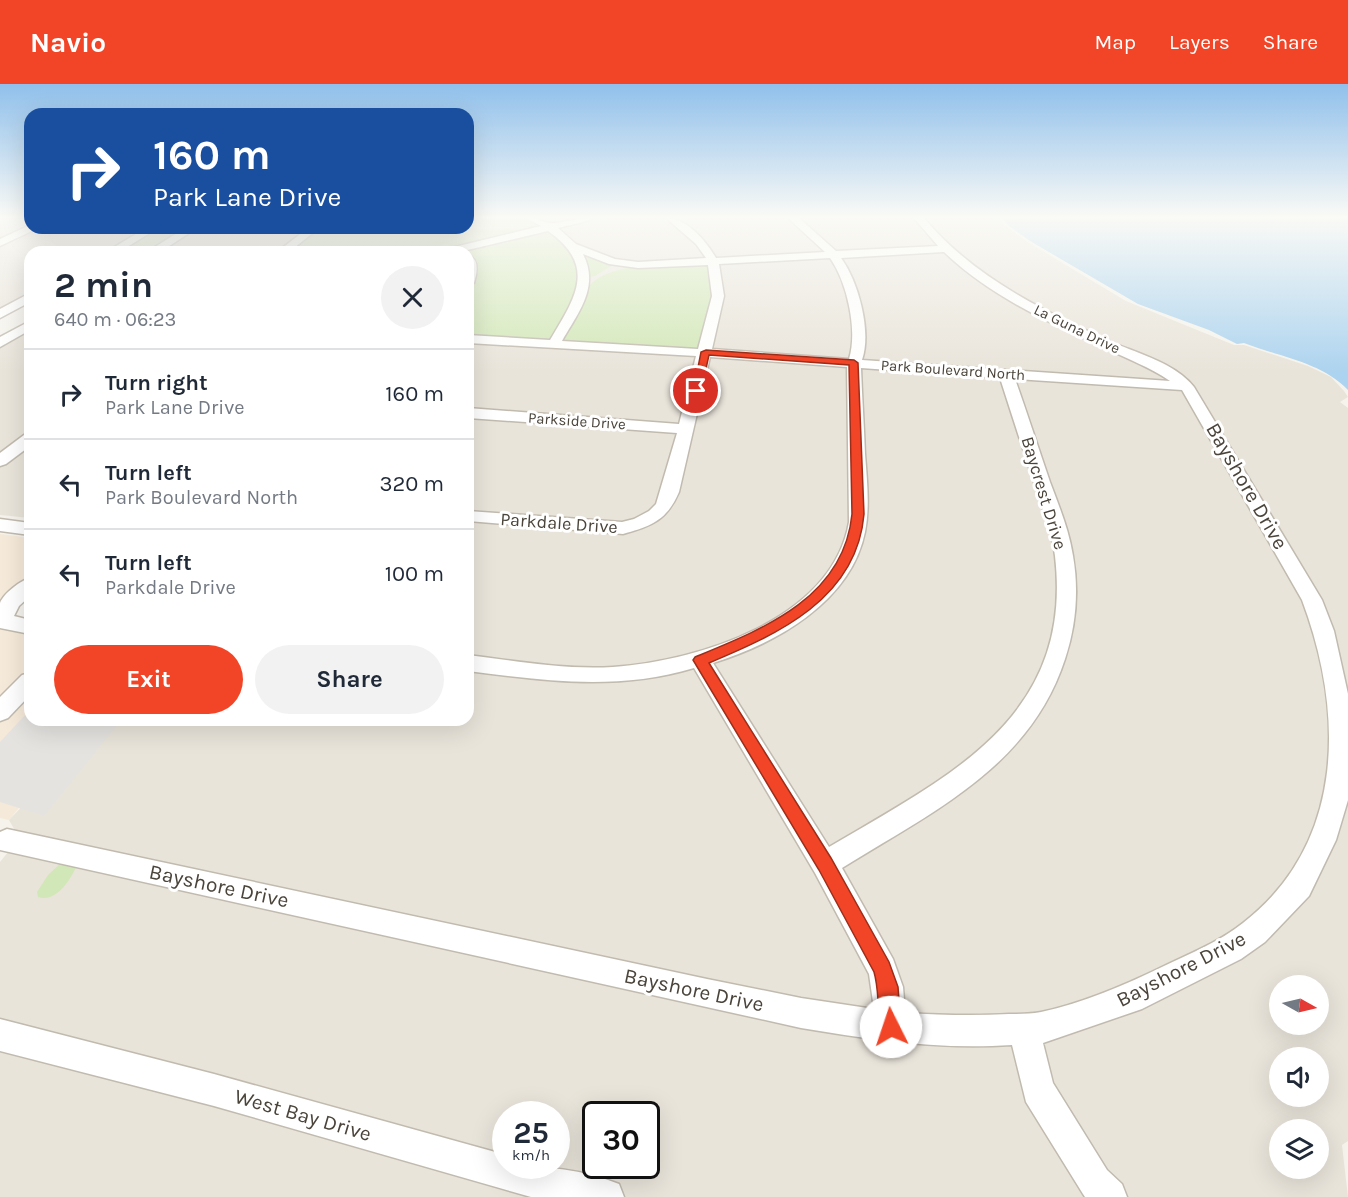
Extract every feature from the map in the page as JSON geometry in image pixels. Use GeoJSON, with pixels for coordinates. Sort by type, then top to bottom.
{"type":"FeatureCollection","features":[{"type":"Feature","properties":{"kind":"street"},"geometry":{"type":"LineString","coordinates":[[582,270],[584,287]]}},
{"type":"Feature","properties":{"kind":"street"},"geometry":{"type":"LineString","coordinates":[[554,344],[584,287],[591,280],[610,270]]}},
{"type":"Feature","properties":{"kind":"street","name":"Parkdale Drive"},"geometry":{"type":"LineString","coordinates":[[474,516],[613,528],[640,523],[655,515],[668,499],[706,352],[718,296],[715,270]]}},
{"type":"Feature","properties":{"kind":"street"},"geometry":{"type":"LineString","coordinates":[[474,664],[596,676],[638,673],[700,660],[750,640],[798,614],[817,597],[846,561],[856,534],[858,514],[854,363],[858,353],[856,305],[844,270]]}},
{"type":"Feature","properties":{"kind":"street","name":"La Guna Drive"},"geometry":{"type":"LineString","coordinates":[[974,270],[1035,308],[1158,369],[1187,387]]}},
{"type":"Feature","properties":{"kind":"street"},"geometry":{"type":"LineString","coordinates":[[3,318],[24,301]]}},
{"type":"Feature","properties":{"kind":"street"},"geometry":{"type":"LineString","coordinates":[[0,305],[24,307]]}},
{"type":"Feature","properties":{"kind":"street"},"geometry":{"type":"LineString","coordinates":[[3,318],[24,322]]}},
{"type":"Feature","properties":{"kind":"street"},"geometry":{"type":"LineString","coordinates":[[0,343],[24,327]]}},
{"type":"Feature","properties":{"kind":"street","name":"Park Boulevard North"},"geometry":{"type":"LineString","coordinates":[[474,339],[706,352],[1187,387]]}},
{"type":"Feature","properties":{"kind":"street","name":"Baycrest Drive"},"geometry":{"type":"LineString","coordinates":[[825,864],[956,783],[980,765],[999,748],[1023,720],[1039,696],[1050,673],[1059,648],[1067,603],[1063,555],[1056,522],[1006,373]]}},
{"type":"Feature","properties":{"kind":"street","name":"Bayshore Drive"},"geometry":{"type":"LineString","coordinates":[[2,839],[707,994],[801,1013],[891,1027],[959,1032],[1024,1030],[1054,1024],[1131,998],[1231,949],[1255,932],[1299,887],[1319,848],[1335,802],[1341,769],[1341,722],[1333,669],[1320,620],[1306,589],[1187,387]]}},
{"type":"Feature","properties":{"kind":"street","name":"Parkside Drive"},"geometry":{"type":"LineString","coordinates":[[474,413],[686,429]]}},
{"type":"Feature","properties":{"kind":"street"},"geometry":{"type":"LineString","coordinates":[[0,460],[24,442]]}},
{"type":"Feature","properties":{"kind":"street"},"geometry":{"type":"LineString","coordinates":[[0,525],[24,528]]}},
{"type":"Feature","properties":{"kind":"street"},"geometry":{"type":"LineString","coordinates":[[24,590],[11,602],[4,616],[6,622],[24,626]]}},
{"type":"Feature","properties":{"kind":"street"},"geometry":{"type":"LineString","coordinates":[[700,660],[825,864],[886,977],[891,1027]]}},
{"type":"Feature","properties":{"kind":"street"},"geometry":{"type":"LineString","coordinates":[[0,712],[24,687]]}},
{"type":"Feature","properties":{"kind":"street"},"geometry":{"type":"LineString","coordinates":[[1024,1030],[1038,1090],[1095,1182],[1108,1197]]}},
{"type":"Feature","properties":{"kind":"street","name":"West Bay Drive"},"geometry":{"type":"LineString","coordinates":[[0,1035],[226,1094],[525,1178],[606,1197]]}},
{"type":"Feature","properties":{"kind":"shaded area"},"geometry":{"type":"Polygon","coordinates":[[[0,270],[24,270],[24,298],[0,311],[0,270]]]}},
{"type":"Feature","properties":{"kind":"shaded area"},"geometry":{"type":"Polygon","coordinates":[[[474,270],[973,270],[984,280],[1194,389],[1039,308],[979,270],[1074,270],[1126,301],[1234,345],[1244,345],[1308,366],[1331,377],[1348,397],[1340,402],[1348,408],[1348,1141],[1342,1145],[1348,1197],[0,1197],[0,862],[13,846],[21,841],[9,820],[100,726],[474,726],[474,270]]]}},
{"type":"Feature","properties":{"kind":"shaded area"},"geometry":{"type":"Polygon","coordinates":[[[24,332],[24,517],[0,515],[0,348],[24,332]]]}},
{"type":"Feature","properties":{"kind":"shaded area"},"geometry":{"type":"Polygon","coordinates":[[[0,534],[24,537],[24,593],[0,626],[0,534]]]}},
{"type":"Feature","properties":{"kind":"shaded area"},"geometry":{"type":"Polygon","coordinates":[[[0,627],[24,629],[24,726],[86,726],[9,820],[0,818],[0,627]]]}},
{"type":"Feature","properties":{"kind":"shaded area"},"geometry":{"type":"Polygon","coordinates":[[[24,716],[24,726],[116,726],[44,816],[0,802],[0,742],[24,716]]]}},
{"type":"Feature","properties":{"kind":"green space"},"geometry":{"type":"Polygon","coordinates":[[[474,270],[578,270],[580,288],[553,337],[540,341],[474,337],[474,270]]]}},
{"type":"Feature","properties":{"kind":"green space"},"geometry":{"type":"Polygon","coordinates":[[[587,270],[605,270],[595,276],[589,277],[587,270]]]}},
{"type":"Feature","properties":{"kind":"green space"},"geometry":{"type":"Polygon","coordinates":[[[710,270],[715,291],[699,347],[684,349],[562,341],[575,311],[591,284],[614,271],[710,270]]]}},
{"type":"Feature","properties":{"kind":"green space"},"geometry":{"type":"Polygon","coordinates":[[[63,861],[76,867],[70,878],[56,894],[44,898],[38,897],[37,892],[48,875],[63,861]]]}},
{"type":"Feature","properties":{"kind":"water"},"geometry":{"type":"Polygon","coordinates":[[[1080,270],[1348,270],[1348,390],[1325,373],[1299,361],[1244,343],[1237,344],[1209,330],[1138,304],[1080,270]]]}},
{"type":"Feature","properties":{"kind":"route"},"geometry":{"type":"LineString","coordinates":[[696,391],[706,352],[854,363],[858,514],[856,534],[846,561],[817,597],[798,614],[750,640],[700,660],[825,864],[883,969],[888,987],[891,1027]]}}]}
